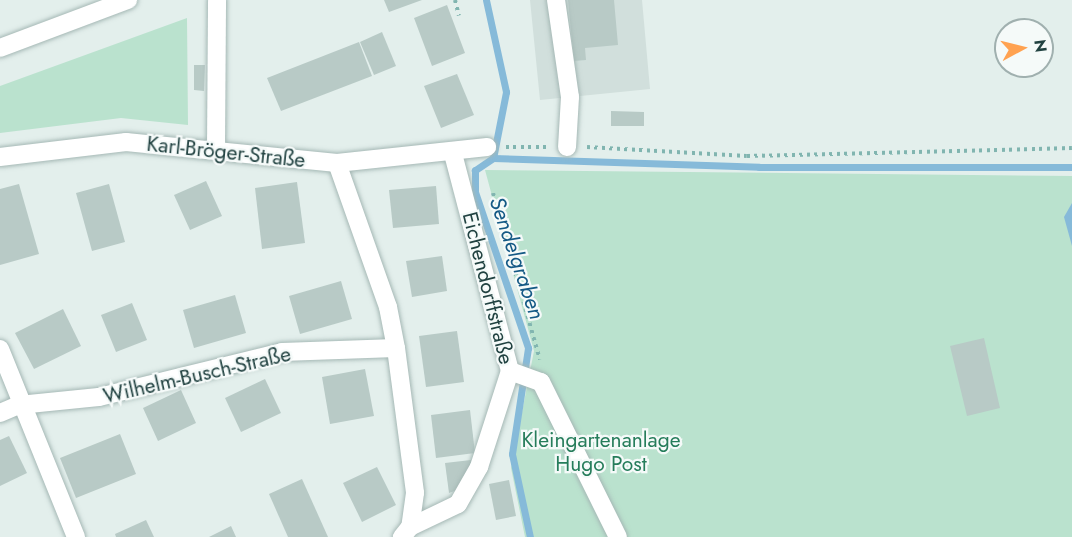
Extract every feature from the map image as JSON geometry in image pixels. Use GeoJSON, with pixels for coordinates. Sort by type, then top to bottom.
{"type":"FeatureCollection","features":[{"type":"Feature","properties":{"kind":"street"},"geometry":{"type":"LineString","coordinates":[[0,48],[128,0]]}},
{"type":"Feature","properties":{"kind":"street"},"geometry":{"type":"LineString","coordinates":[[216,149],[218,0]]}},
{"type":"Feature","properties":{"kind":"street"},"geometry":{"type":"LineString","coordinates":[[556,0],[570,97],[567,147]]}},
{"type":"Feature","properties":{"kind":"street","name":"Karl-Bröger-Straße"},"geometry":{"type":"LineString","coordinates":[[0,157],[126,142],[216,149],[337,164],[453,154],[496,147]]}},
{"type":"Feature","properties":{"kind":"street","name":"Eichendorffstraße"},"geometry":{"type":"LineString","coordinates":[[406,532],[458,504],[526,375],[453,154]]}},
{"type":"Feature","properties":{"kind":"street","name":"Eichendorffstraße"},"geometry":{"type":"LineString","coordinates":[[337,164],[388,307],[396,348],[416,493],[406,532]]}},
{"type":"Feature","properties":{"kind":"street","name":"Wilhelm-Busch-Straße"},"geometry":{"type":"LineString","coordinates":[[0,413],[19,405],[99,397],[282,352],[396,348]]}},
{"type":"Feature","properties":{"kind":"street"},"geometry":{"type":"LineString","coordinates":[[0,349],[19,405],[76,537]]}},
{"type":"Feature","properties":{"kind":"street"},"geometry":{"type":"LineString","coordinates":[[526,375],[618,537]]}},
{"type":"Feature","properties":{"kind":"path"},"geometry":{"type":"LineString","coordinates":[[455,0],[459,16]]}},
{"type":"Feature","properties":{"kind":"path"},"geometry":{"type":"LineString","coordinates":[[496,147],[567,147],[747,156],[1072,148]]}},
{"type":"Feature","properties":{"kind":"path"},"geometry":{"type":"LineString","coordinates":[[493,193],[539,348],[526,375]]}},
{"type":"Feature","properties":{"kind":"shaded area"},"geometry":{"type":"Polygon","coordinates":[[[530,0],[642,0],[650,89],[540,100],[530,0]]]}},
{"type":"Feature","properties":{"kind":"green space"},"geometry":{"type":"Polygon","coordinates":[[[187,18],[188,125],[121,118],[0,133],[0,86],[187,18]]]}},
{"type":"Feature","properties":{"kind":"green space","name":"Kleingartenanlage Hugo Post"},"geometry":{"type":"Polygon","coordinates":[[[485,170],[1072,176],[1072,537],[525,537],[511,468],[534,351],[485,170]]]}},
{"type":"Feature","properties":{"kind":"water"},"geometry":{"type":"Polygon","coordinates":[[[1072,203],[1072,246],[1064,217],[1072,203]]]}},
{"type":"Feature","properties":{"kind":"building"},"geometry":{"type":"Polygon","coordinates":[[[384,0],[422,0],[389,12],[384,0]]]}},
{"type":"Feature","properties":{"kind":"building"},"geometry":{"type":"Polygon","coordinates":[[[568,0],[614,0],[618,45],[585,48],[586,60],[574,61],[568,0]]]}},
{"type":"Feature","properties":{"kind":"building"},"geometry":{"type":"Polygon","coordinates":[[[447,5],[465,53],[432,66],[414,18],[447,5]]]}},
{"type":"Feature","properties":{"kind":"building"},"geometry":{"type":"Polygon","coordinates":[[[382,32],[396,66],[374,75],[360,42],[382,32]]]}},
{"type":"Feature","properties":{"kind":"building"},"geometry":{"type":"Polygon","coordinates":[[[359,42],[372,76],[281,111],[267,78],[359,42]]]}},
{"type":"Feature","properties":{"kind":"building"},"geometry":{"type":"Polygon","coordinates":[[[194,65],[205,65],[204,91],[194,90],[194,65]]]}},
{"type":"Feature","properties":{"kind":"building"},"geometry":{"type":"Polygon","coordinates":[[[457,74],[474,115],[441,128],[424,86],[457,74]]]}},
{"type":"Feature","properties":{"kind":"building"},"geometry":{"type":"Polygon","coordinates":[[[611,111],[644,112],[644,126],[611,126],[611,111]]]}},
{"type":"Feature","properties":{"kind":"building"},"geometry":{"type":"Polygon","coordinates":[[[206,181],[222,216],[190,230],[174,195],[206,181]]]}},
{"type":"Feature","properties":{"kind":"building"},"geometry":{"type":"Polygon","coordinates":[[[297,182],[305,243],[262,249],[255,188],[297,182]]]}},
{"type":"Feature","properties":{"kind":"building"},"geometry":{"type":"Polygon","coordinates":[[[19,184],[39,254],[0,265],[0,189],[19,184]]]}},
{"type":"Feature","properties":{"kind":"building"},"geometry":{"type":"Polygon","coordinates":[[[109,184],[125,242],[92,251],[76,193],[109,184]]]}},
{"type":"Feature","properties":{"kind":"building"},"geometry":{"type":"Polygon","coordinates":[[[436,186],[439,224],[393,228],[389,190],[436,186]]]}},
{"type":"Feature","properties":{"kind":"building"},"geometry":{"type":"Polygon","coordinates":[[[442,256],[447,291],[412,297],[406,261],[442,256]]]}},
{"type":"Feature","properties":{"kind":"building"},"geometry":{"type":"Polygon","coordinates":[[[341,281],[352,319],[300,334],[289,296],[341,281]]]}},
{"type":"Feature","properties":{"kind":"building"},"geometry":{"type":"Polygon","coordinates":[[[235,295],[246,333],[194,348],[183,310],[235,295]]]}},
{"type":"Feature","properties":{"kind":"building"},"geometry":{"type":"Polygon","coordinates":[[[132,303],[147,340],[116,352],[101,315],[132,303]]]}},
{"type":"Feature","properties":{"kind":"building"},"geometry":{"type":"Polygon","coordinates":[[[63,309],[81,346],[34,369],[15,333],[63,309]]]}},
{"type":"Feature","properties":{"kind":"building"},"geometry":{"type":"Polygon","coordinates":[[[457,331],[464,382],[426,387],[419,336],[457,331]]]}},
{"type":"Feature","properties":{"kind":"building"},"geometry":{"type":"Polygon","coordinates":[[[984,338],[1000,408],[967,416],[950,346],[984,338]]]}},
{"type":"Feature","properties":{"kind":"building"},"geometry":{"type":"Polygon","coordinates":[[[365,369],[374,416],[330,424],[322,377],[365,369]]]}},
{"type":"Feature","properties":{"kind":"building"},"geometry":{"type":"Polygon","coordinates":[[[265,379],[281,413],[241,432],[225,398],[265,379]]]}},
{"type":"Feature","properties":{"kind":"building"},"geometry":{"type":"Polygon","coordinates":[[[181,390],[196,423],[158,441],[143,408],[181,390]]]}},
{"type":"Feature","properties":{"kind":"building"},"geometry":{"type":"Polygon","coordinates":[[[470,410],[475,453],[436,458],[431,415],[470,410]]]}},
{"type":"Feature","properties":{"kind":"building"},"geometry":{"type":"Polygon","coordinates":[[[120,434],[136,474],[76,498],[60,458],[120,434]]]}},
{"type":"Feature","properties":{"kind":"building"},"geometry":{"type":"Polygon","coordinates":[[[9,436],[27,473],[0,486],[0,440],[9,436]]]}},
{"type":"Feature","properties":{"kind":"building"},"geometry":{"type":"Polygon","coordinates":[[[471,460],[471,475],[460,489],[449,493],[445,463],[471,460]]]}},
{"type":"Feature","properties":{"kind":"building"},"geometry":{"type":"Polygon","coordinates":[[[377,467],[396,505],[362,522],[343,483],[377,467]]]}},
{"type":"Feature","properties":{"kind":"building"},"geometry":{"type":"Polygon","coordinates":[[[302,479],[328,537],[288,537],[269,494],[302,479]]]}},
{"type":"Feature","properties":{"kind":"building"},"geometry":{"type":"Polygon","coordinates":[[[509,480],[516,516],[496,520],[489,484],[509,480]]]}},
{"type":"Feature","properties":{"kind":"building"},"geometry":{"type":"Polygon","coordinates":[[[146,520],[154,537],[116,537],[115,534],[146,520]]]}},
{"type":"Feature","properties":{"kind":"building"},"geometry":{"type":"Polygon","coordinates":[[[231,526],[236,537],[209,537],[231,526]]]}},
{"type":"Feature","properties":{"kind":"waterway","name":"Sendelgraben"},"geometry":{"type":"LineString","coordinates":[[486,0],[506,92],[493,158],[475,170],[475,192],[528,348],[512,454],[530,537]]}},
{"type":"Feature","properties":{"kind":"waterway"},"geometry":{"type":"LineString","coordinates":[[493,158],[759,167],[1072,167]]}}]}
